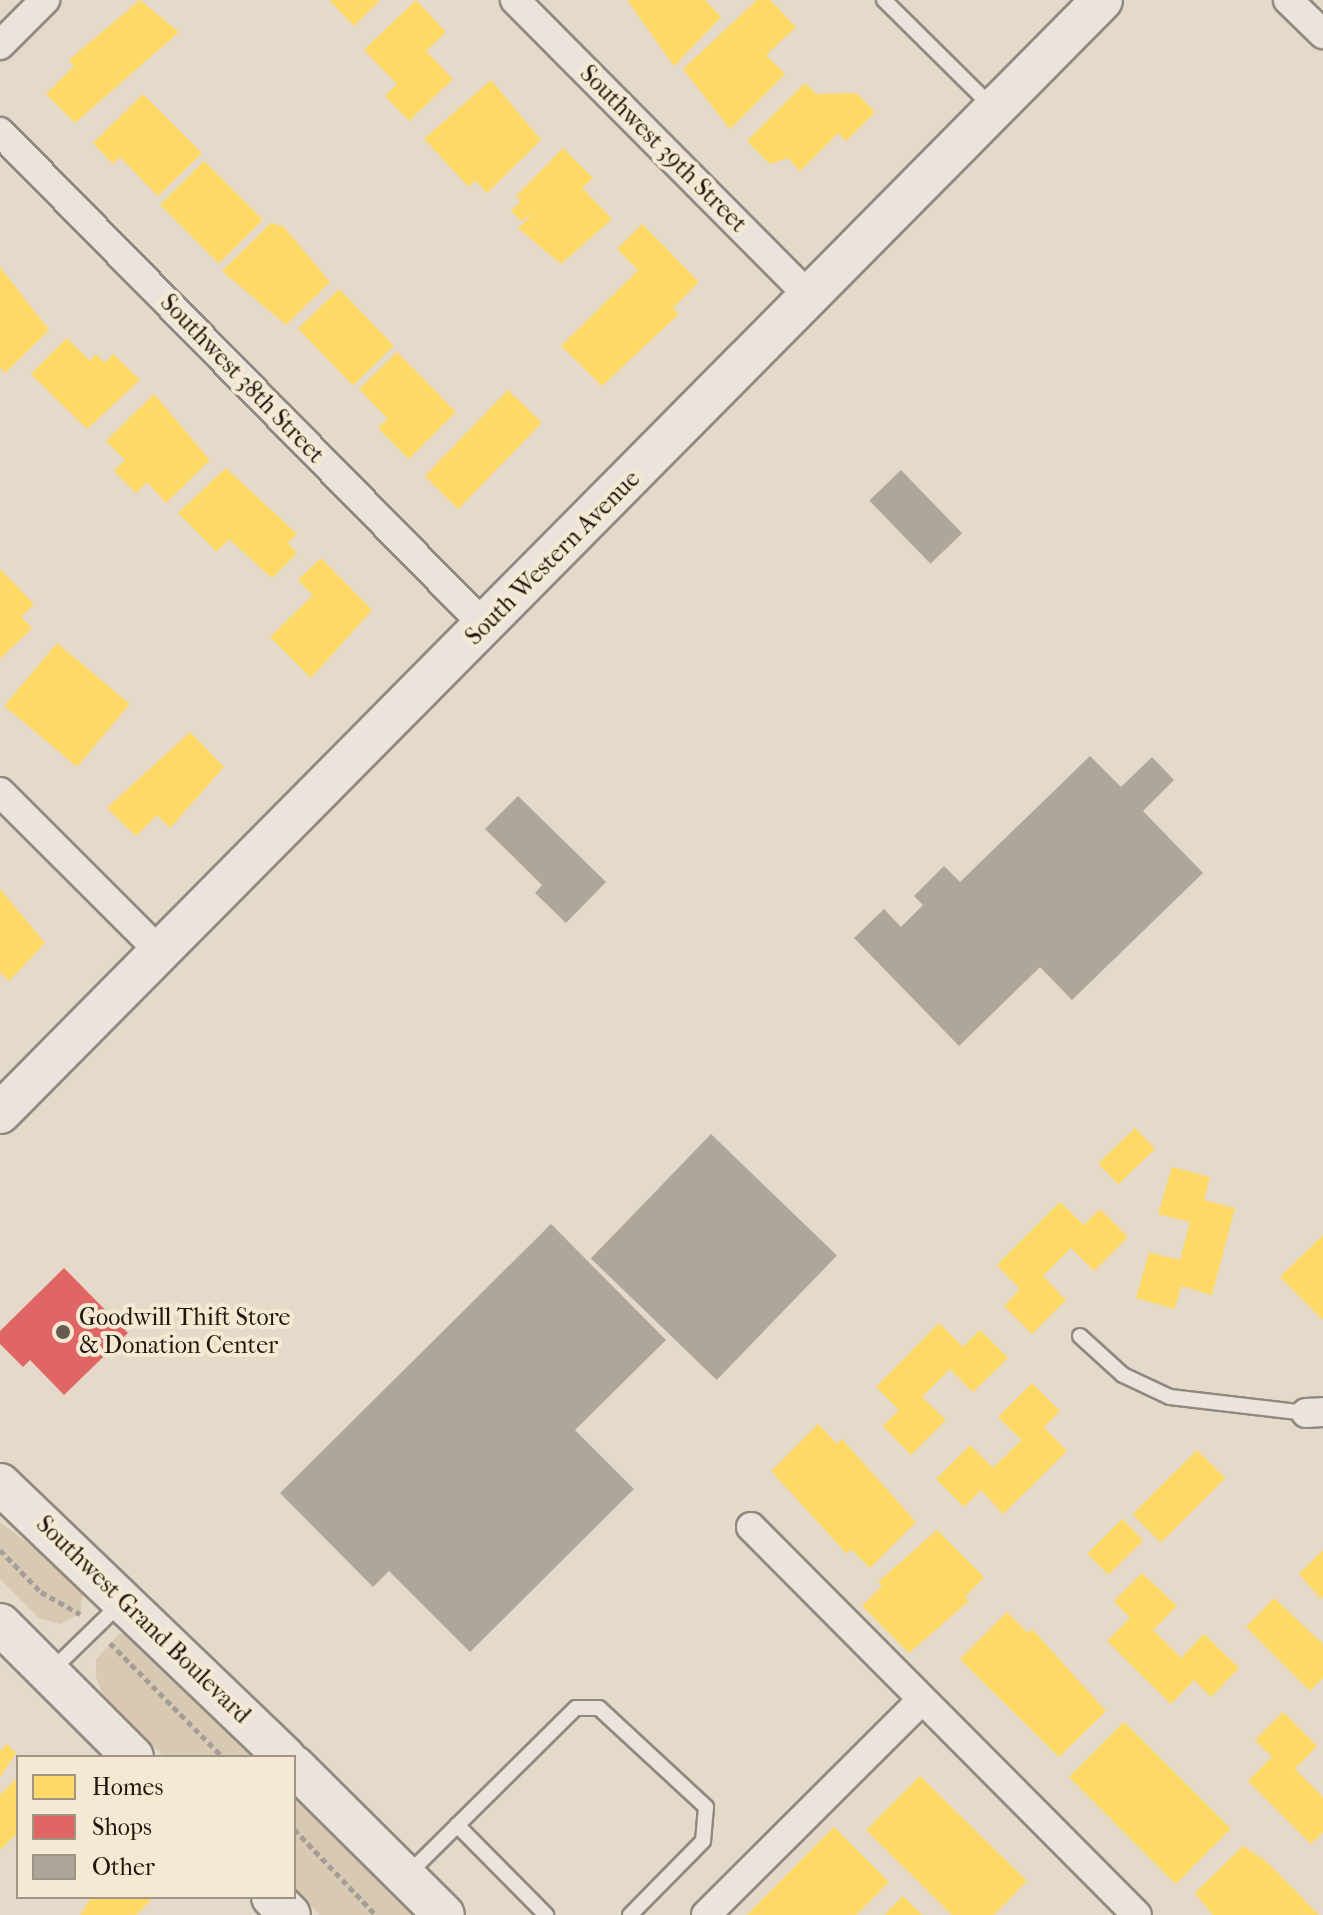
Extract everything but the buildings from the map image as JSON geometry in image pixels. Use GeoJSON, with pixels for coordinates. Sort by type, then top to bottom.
{"type":"FeatureCollection","features":[{"type":"Feature","properties":{"kind":"main road","name":"South Western Avenue"},"geometry":{"type":"LineString","coordinates":[[0,1113],[812,299],[993,108],[1102,0]]}},
{"type":"Feature","properties":{"kind":"main road","name":"Southwest Grand Boulevard"},"geometry":{"type":"LineString","coordinates":[[0,1484],[126,1599],[283,1755]]}},
{"type":"Feature","properties":{"kind":"main road"},"geometry":{"type":"LineString","coordinates":[[0,1624],[131,1755]]}},
{"type":"Feature","properties":{"kind":"main road"},"geometry":{"type":"LineString","coordinates":[[296,1768],[444,1915]]}},
{"type":"Feature","properties":{"kind":"main road"},"geometry":{"type":"LineString","coordinates":[[274,1899],[290,1915]]}},
{"type":"Feature","properties":{"kind":"street"},"geometry":{"type":"LineString","coordinates":[[0,45],[45,0]]}},
{"type":"Feature","properties":{"kind":"street","name":"Southwest 39th Street"},"geometry":{"type":"LineString","coordinates":[[515,0],[812,299]]}},
{"type":"Feature","properties":{"kind":"street"},"geometry":{"type":"LineString","coordinates":[[1288,0],[1323,34]]}},
{"type":"Feature","properties":{"kind":"street","name":"Southwest 38th Street"},"geometry":{"type":"LineString","coordinates":[[0,132],[485,626]]}},
{"type":"Feature","properties":{"kind":"street"},"geometry":{"type":"LineString","coordinates":[[0,792],[161,953]]}},
{"type":"Feature","properties":{"kind":"street"},"geometry":{"type":"LineString","coordinates":[[751,1527],[1137,1915]]}},
{"type":"Feature","properties":{"kind":"street"},"geometry":{"type":"LineString","coordinates":[[706,1915],[922,1700]]}},
{"type":"Feature","properties":{"kind":"lane"},"geometry":{"type":"LineString","coordinates":[[884,0],[993,108]]}},
{"type":"Feature","properties":{"kind":"lane"},"geometry":{"type":"LineString","coordinates":[[1080,1336],[1123,1375],[1170,1397],[1314,1412]]}},
{"type":"Feature","properties":{"kind":"lane"},"geometry":{"type":"LineString","coordinates":[[49,1673],[126,1599]]}},
{"type":"Feature","properties":{"kind":"lane"},"geometry":{"type":"LineString","coordinates":[[405,1877],[576,1708],[599,1708],[706,1807],[703,1841],[630,1915]]}},
{"type":"Feature","properties":{"kind":"lane"},"geometry":{"type":"LineString","coordinates":[[457,1825],[546,1915]]}},
{"type":"Feature","properties":{"kind":"path"},"geometry":{"type":"LineString","coordinates":[[0,1550],[41,1592],[95,1629],[221,1755]]}},
{"type":"Feature","properties":{"kind":"path"},"geometry":{"type":"LineString","coordinates":[[296,1831],[376,1915]]}},
{"type":"Feature","properties":{"kind":"shaded area"},"geometry":{"type":"Polygon","coordinates":[[[0,1522],[74,1578],[83,1592],[80,1614],[60,1624],[39,1618],[0,1579],[0,1522]]]}},
{"type":"Feature","properties":{"kind":"shaded area"},"geometry":{"type":"Polygon","coordinates":[[[120,1633],[138,1636],[263,1755],[162,1755],[102,1693],[96,1677],[96,1660],[120,1633]]]}},
{"type":"Feature","properties":{"kind":"shaded area"},"geometry":{"type":"Polygon","coordinates":[[[296,1788],[419,1915],[320,1915],[296,1891],[296,1788]]]}},
{"type":"Feature","properties":{"kind":"place","name":"Goodwill Thift Store & Donation Center"},"geometry":{"type":"Point","coordinates":[63,1332]}}]}
